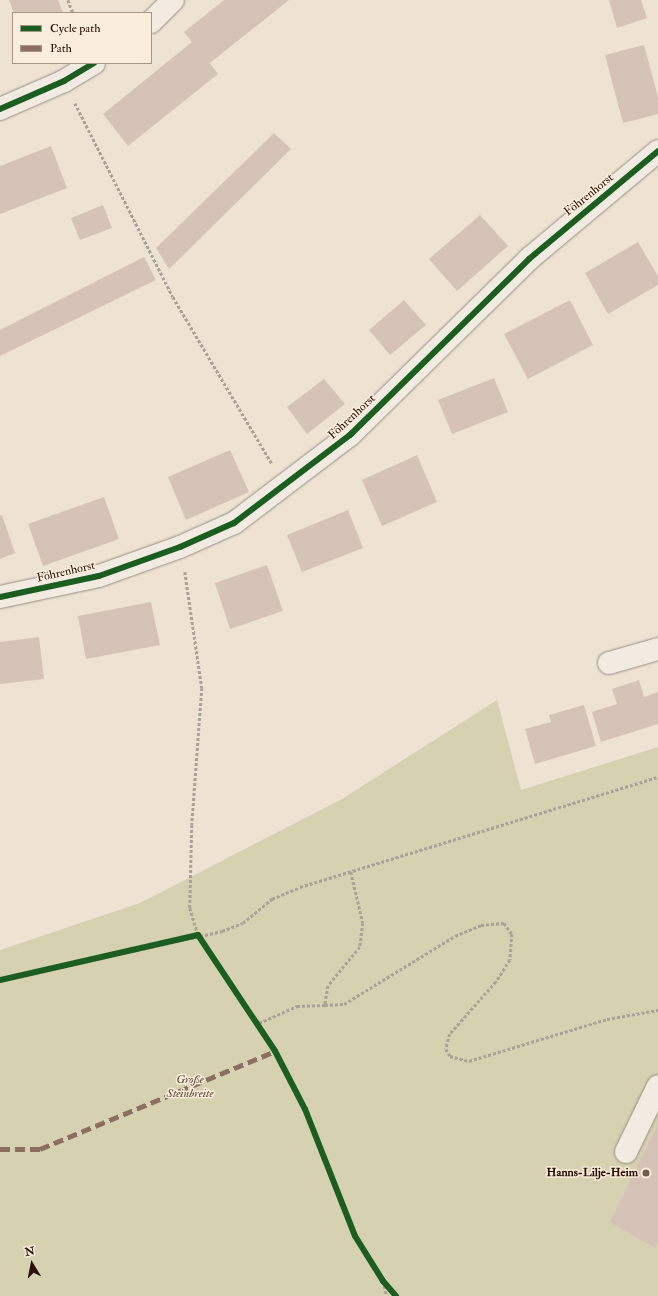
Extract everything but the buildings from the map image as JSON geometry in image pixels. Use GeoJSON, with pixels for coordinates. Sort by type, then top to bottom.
{"type":"FeatureCollection","features":[{"type":"Feature","properties":{"kind":"street"},"geometry":{"type":"LineString","coordinates":[[152,21],[173,0]]}},
{"type":"Feature","properties":{"kind":"street"},"geometry":{"type":"LineString","coordinates":[[0,110],[64,81],[92,64]]}},
{"type":"Feature","properties":{"kind":"street","name":"Föhrenhorst"},"geometry":{"type":"LineString","coordinates":[[0,597],[99,576],[180,547],[234,523],[285,487],[350,435],[529,259],[658,151]]}},
{"type":"Feature","properties":{"kind":"street"},"geometry":{"type":"LineString","coordinates":[[609,663],[658,649]]}},
{"type":"Feature","properties":{"kind":"street"},"geometry":{"type":"LineString","coordinates":[[626,1152],[658,1086]]}},
{"type":"Feature","properties":{"kind":"path"},"geometry":{"type":"LineString","coordinates":[[68,0],[72,12]]}},
{"type":"Feature","properties":{"kind":"path"},"geometry":{"type":"LineString","coordinates":[[64,81],[173,297],[285,487]]}},
{"type":"Feature","properties":{"kind":"path"},"geometry":{"type":"LineString","coordinates":[[180,547],[202,688],[191,900],[198,935],[259,1022],[305,1109],[356,1236],[383,1281],[396,1296]]}},
{"type":"Feature","properties":{"kind":"path"},"geometry":{"type":"LineString","coordinates":[[0,980],[198,935],[222,931],[243,923],[272,899],[351,872],[658,777]]}},
{"type":"Feature","properties":{"kind":"path"},"geometry":{"type":"LineString","coordinates":[[325,1005],[328,986],[360,947],[363,923],[351,872]]}},
{"type":"Feature","properties":{"kind":"path"},"geometry":{"type":"LineString","coordinates":[[259,1022],[297,1006],[344,1004],[455,936],[481,925],[504,923],[512,934],[510,960],[496,982],[450,1034],[446,1049],[450,1056],[469,1061],[607,1019],[658,1010]]}},
{"type":"Feature","properties":{"kind":"path"},"geometry":{"type":"LineString","coordinates":[[383,1281],[387,1296]]}},
{"type":"Feature","properties":{"kind":"green space","name":"Große Steinbreite"},"geometry":{"type":"Polygon","coordinates":[[[497,700],[521,790],[658,747],[658,1296],[0,1296],[0,950],[140,903],[342,799],[497,700]]]}},
{"type":"Feature","properties":{"kind":"marked path"},"geometry":{"type":"LineString","coordinates":[[0,1149],[40,1149],[275,1051]]}},
{"type":"Feature","properties":{"kind":"cycle path"},"geometry":{"type":"LineString","coordinates":[[0,109],[64,81],[92,64]]}},
{"type":"Feature","properties":{"kind":"cycle path"},"geometry":{"type":"LineString","coordinates":[[0,597],[99,576],[180,547],[234,523],[350,435],[529,259],[658,151]]}},
{"type":"Feature","properties":{"kind":"cycle path"},"geometry":{"type":"LineString","coordinates":[[0,980],[198,935],[275,1051],[305,1109],[355,1236],[383,1281],[396,1296]]}},
{"type":"Feature","properties":{"kind":"place","name":"Hanns-Lilje-Heim"},"geometry":{"type":"Point","coordinates":[646,1173]}}]}
